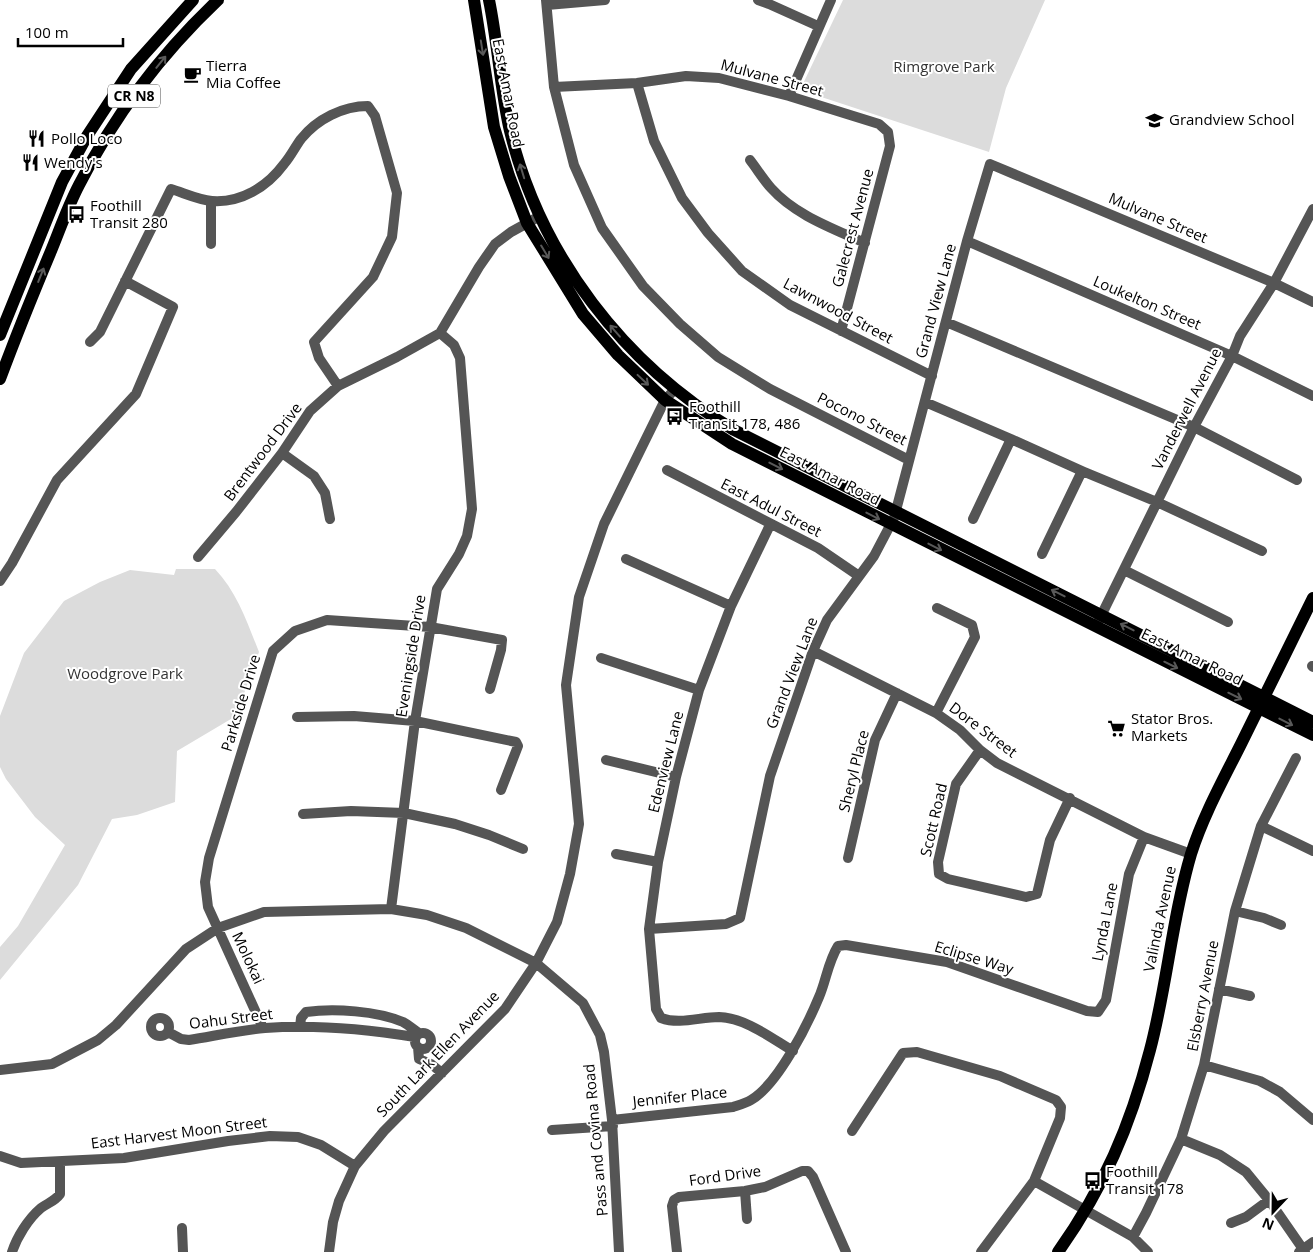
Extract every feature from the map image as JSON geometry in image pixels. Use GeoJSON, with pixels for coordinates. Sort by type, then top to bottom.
{"type":"FeatureCollection","features":[{"type":"Feature","properties":{"kind":"main road","name":"CR N8"},"geometry":{"type":"LineString","coordinates":[[0,335],[62,182],[87,136],[131,69],[193,0]]}},
{"type":"Feature","properties":{"kind":"main road","name":"CR N8"},"geometry":{"type":"LineString","coordinates":[[0,379],[69,206],[102,145],[130,100],[153,71],[218,0]]}},
{"type":"Feature","properties":{"kind":"main road","name":"East Amar Road"},"geometry":{"type":"LineString","coordinates":[[474,0],[494,127],[509,176],[527,222],[583,314],[618,355],[665,400],[732,444],[1096,627],[1261,703],[1313,722]]}},
{"type":"Feature","properties":{"kind":"main road","name":"East Amar Road"},"geometry":{"type":"LineString","coordinates":[[489,0],[510,132],[526,183],[540,216],[573,277],[602,316],[639,357],[694,404],[734,430],[1102,615],[1261,703],[1313,735]]}},
{"type":"Feature","properties":{"kind":"main road","name":"Valinda Avenue"},"geometry":{"type":"LineString","coordinates":[[1058,1252],[1086,1211],[1112,1161],[1132,1114],[1150,1049],[1191,854],[1216,794],[1313,598]]}},
{"type":"Feature","properties":{"kind":"street"},"geometry":{"type":"LineString","coordinates":[[547,2],[605,0]]}},
{"type":"Feature","properties":{"kind":"street"},"geometry":{"type":"LineString","coordinates":[[758,0],[818,26]]}},
{"type":"Feature","properties":{"kind":"street"},"geometry":{"type":"LineString","coordinates":[[789,96],[831,0]]}},
{"type":"Feature","properties":{"kind":"street","name":"Pocono Street"},"geometry":{"type":"LineString","coordinates":[[547,2],[554,87],[574,166],[602,228],[643,286],[674,318],[718,357],[770,389],[910,460]]}},
{"type":"Feature","properties":{"kind":"street","name":"Mulvane Street"},"geometry":{"type":"LineString","coordinates":[[554,87],[637,82],[686,76],[719,78],[789,96],[879,124],[888,132]]}},
{"type":"Feature","properties":{"kind":"street","name":"Lawnwood Street"},"geometry":{"type":"LineString","coordinates":[[637,82],[654,142],[682,198],[708,233],[742,271],[790,305],[932,376]]}},
{"type":"Feature","properties":{"kind":"street"},"geometry":{"type":"LineString","coordinates":[[90,342],[100,332],[171,189],[211,201],[231,200],[253,193],[284,165],[302,138],[324,118],[355,106],[368,106],[375,116],[397,193],[392,237],[373,277],[314,342],[320,358],[338,386]]}},
{"type":"Feature","properties":{"kind":"street","name":"Galecrest Avenue"},"geometry":{"type":"LineString","coordinates":[[841,332],[890,146],[888,132]]}},
{"type":"Feature","properties":{"kind":"street"},"geometry":{"type":"LineString","coordinates":[[750,160],[771,188],[797,210],[825,226],[864,242]]}},
{"type":"Feature","properties":{"kind":"street","name":"Mulvane Street"},"geometry":{"type":"LineString","coordinates":[[990,164],[1274,283],[1313,302]]}},
{"type":"Feature","properties":{"kind":"street","name":"Grand View Lane"},"geometry":{"type":"LineString","coordinates":[[650,929],[726,924],[740,918],[770,776],[813,651],[827,620],[874,556],[896,512],[967,242],[990,164]]}},
{"type":"Feature","properties":{"kind":"street"},"geometry":{"type":"LineString","coordinates":[[211,201],[211,244]]}},
{"type":"Feature","properties":{"kind":"street","name":"Vanderwell Avenue"},"geometry":{"type":"LineString","coordinates":[[1096,627],[1194,427],[1232,356],[1240,336],[1274,283],[1312,212]]}},
{"type":"Feature","properties":{"kind":"street"},"geometry":{"type":"LineString","coordinates":[[440,332],[495,244],[527,222],[540,216]]}},
{"type":"Feature","properties":{"kind":"street","name":"Loukelton Street"},"geometry":{"type":"LineString","coordinates":[[967,242],[1232,356],[1313,396]]}},
{"type":"Feature","properties":{"kind":"street"},"geometry":{"type":"LineString","coordinates":[[0,581],[12,563],[57,480],[136,394],[173,307],[125,281]]}},
{"type":"Feature","properties":{"kind":"street"},"geometry":{"type":"LineString","coordinates":[[946,322],[1194,427],[1297,480]]}},
{"type":"Feature","properties":{"kind":"street","name":"Brentwood Drive"},"geometry":{"type":"LineString","coordinates":[[198,557],[282,453],[310,411],[338,386],[397,357],[440,332]]}},
{"type":"Feature","properties":{"kind":"street","name":"Eveningside Drive"},"geometry":{"type":"LineString","coordinates":[[391,909],[416,721],[437,589],[459,554],[467,536],[472,509],[460,358],[454,344],[440,332]]}},
{"type":"Feature","properties":{"kind":"street","name":"South Lark Ellen Avenue"},"geometry":{"type":"LineString","coordinates":[[328,1252],[339,1201],[355,1166],[384,1131],[500,1014],[524,983],[557,922],[570,874],[579,824],[566,685],[579,597],[604,524],[665,400],[675,389]]}},
{"type":"Feature","properties":{"kind":"street"},"geometry":{"type":"LineString","coordinates":[[925,402],[1158,502],[1262,551]]}},
{"type":"Feature","properties":{"kind":"street"},"geometry":{"type":"LineString","coordinates":[[973,519],[1012,439]]}},
{"type":"Feature","properties":{"kind":"street"},"geometry":{"type":"LineString","coordinates":[[282,453],[314,476],[324,493],[330,519]]}},
{"type":"Feature","properties":{"kind":"street","name":"East Adul Street"},"geometry":{"type":"LineString","coordinates":[[667,470],[770,525],[818,548],[859,576]]}},
{"type":"Feature","properties":{"kind":"street"},"geometry":{"type":"LineString","coordinates":[[1042,554],[1082,471]]}},
{"type":"Feature","properties":{"kind":"street","name":"Edenview Lane"},"geometry":{"type":"LineString","coordinates":[[770,525],[731,606],[699,690],[676,777],[658,862],[650,929],[656,1009],[661,1018],[672,1022],[720,1017],[743,1022],[793,1051]]}},
{"type":"Feature","properties":{"kind":"street"},"geometry":{"type":"LineString","coordinates":[[626,559],[731,606]]}},
{"type":"Feature","properties":{"kind":"street"},"geometry":{"type":"LineString","coordinates":[[1124,570],[1228,622]]}},
{"type":"Feature","properties":{"kind":"street"},"geometry":{"type":"LineString","coordinates":[[936,713],[975,637],[972,625],[937,608]]}},
{"type":"Feature","properties":{"kind":"street","name":"Parkside Drive"},"geometry":{"type":"LineString","coordinates":[[218,928],[208,907],[205,882],[209,858],[273,652],[295,631],[328,620],[430,627],[502,640],[490,689]]}},
{"type":"Feature","properties":{"kind":"street","name":"Dore Street"},"geometry":{"type":"LineString","coordinates":[[813,651],[936,713],[960,730],[980,750],[997,763],[1070,798],[1144,837],[1191,854]]}},
{"type":"Feature","properties":{"kind":"street"},"geometry":{"type":"LineString","coordinates":[[601,658],[699,690]]}},
{"type":"Feature","properties":{"kind":"street","name":"Sheryl Place"},"geometry":{"type":"LineString","coordinates":[[848,858],[875,740],[897,693]]}},
{"type":"Feature","properties":{"kind":"street"},"geometry":{"type":"LineString","coordinates":[[297,717],[354,716],[416,721],[518,743],[502,790]]}},
{"type":"Feature","properties":{"kind":"street","name":"Scott Road"},"geometry":{"type":"LineString","coordinates":[[980,750],[956,784],[938,862],[939,874],[948,879],[1026,897],[1037,894],[1050,840],[1070,798]]}},
{"type":"Feature","properties":{"kind":"street","name":"Elsberry Avenue"},"geometry":{"type":"LineString","coordinates":[[1133,1237],[1181,1139],[1204,1065],[1235,911],[1261,826],[1296,758]]}},
{"type":"Feature","properties":{"kind":"street"},"geometry":{"type":"LineString","coordinates":[[606,760],[676,777]]}},
{"type":"Feature","properties":{"kind":"street"},"geometry":{"type":"LineString","coordinates":[[303,814],[351,811],[404,813],[455,824],[489,835],[523,850]]}},
{"type":"Feature","properties":{"kind":"street"},"geometry":{"type":"LineString","coordinates":[[1261,826],[1313,851]]}},
{"type":"Feature","properties":{"kind":"street","name":"Lynda Lane"},"geometry":{"type":"LineString","coordinates":[[1098,1012],[1106,1000],[1129,874],[1144,837]]}},
{"type":"Feature","properties":{"kind":"street"},"geometry":{"type":"LineString","coordinates":[[616,854],[658,862]]}},
{"type":"Feature","properties":{"kind":"street","name":"Pass and Covina Road"},"geometry":{"type":"LineString","coordinates":[[0,1070],[52,1064],[98,1040],[116,1025],[186,949],[218,928],[264,912],[391,909],[427,916],[466,928],[536,963],[583,1003],[600,1034],[612,1123],[619,1252]]}},
{"type":"Feature","properties":{"kind":"street"},"geometry":{"type":"LineString","coordinates":[[1235,911],[1281,924]]}},
{"type":"Feature","properties":{"kind":"street","name":"Molokai"},"geometry":{"type":"LineString","coordinates":[[218,928],[263,1028]]}},
{"type":"Feature","properties":{"kind":"street","name":"Eclipse Way"},"geometry":{"type":"LineString","coordinates":[[838,946],[846,945],[947,962],[1086,1011],[1098,1012]]}},
{"type":"Feature","properties":{"kind":"street","name":"Jennifer Place"},"geometry":{"type":"LineString","coordinates":[[552,1130],[733,1107],[751,1100],[764,1088],[793,1051],[819,997],[833,953],[838,946]]}},
{"type":"Feature","properties":{"kind":"street"},"geometry":{"type":"LineString","coordinates":[[1219,989],[1250,996]]}},
{"type":"Feature","properties":{"kind":"street"},"geometry":{"type":"LineString","coordinates":[[300,1027],[306,1012],[374,1014],[403,1022],[418,1039],[419,1059],[431,1064],[442,1073]]}},
{"type":"Feature","properties":{"kind":"street","name":"Oahu Street"},"geometry":{"type":"LineString","coordinates":[[168,1032],[181,1039],[189,1040],[263,1028],[300,1027],[381,1031],[418,1039]]}},
{"type":"Feature","properties":{"kind":"street"},"geometry":{"type":"LineString","coordinates":[[852,1131],[903,1053],[917,1052],[1000,1076],[1056,1100],[1061,1107],[1060,1118],[1034,1181],[981,1252]]}},
{"type":"Feature","properties":{"kind":"street"},"geometry":{"type":"LineString","coordinates":[[1204,1065],[1260,1081],[1280,1092],[1313,1120]]}},
{"type":"Feature","properties":{"kind":"street","name":"East Harvest Moon Street"},"geometry":{"type":"LineString","coordinates":[[0,1156],[22,1163],[124,1158],[270,1136],[298,1137],[321,1145],[355,1166]]}},
{"type":"Feature","properties":{"kind":"street"},"geometry":{"type":"LineString","coordinates":[[1181,1139],[1220,1155],[1246,1172],[1269,1200],[1302,1251],[1313,1242]]}},
{"type":"Feature","properties":{"kind":"street"},"geometry":{"type":"LineString","coordinates":[[12,1252],[15,1242],[34,1215],[42,1207],[55,1201],[60,1194],[60,1162]]}},
{"type":"Feature","properties":{"kind":"street","name":"Ford Drive"},"geometry":{"type":"LineString","coordinates":[[677,1252],[672,1206],[674,1200],[679,1197],[745,1191],[766,1187],[802,1171],[808,1171],[813,1177],[846,1252]]}},
{"type":"Feature","properties":{"kind":"street"},"geometry":{"type":"LineString","coordinates":[[1034,1181],[1133,1237],[1148,1252]]}},
{"type":"Feature","properties":{"kind":"street"},"geometry":{"type":"LineString","coordinates":[[745,1191],[747,1219]]}},
{"type":"Feature","properties":{"kind":"street"},"geometry":{"type":"LineString","coordinates":[[1231,1223],[1246,1217],[1269,1200]]}},
{"type":"Feature","properties":{"kind":"street"},"geometry":{"type":"LineString","coordinates":[[182,1228],[183,1252]]}},
{"type":"Feature","properties":{"kind":"green space","name":"Rimgrove Park"},"geometry":{"type":"Polygon","coordinates":[[[843,0],[1045,0],[1006,88],[989,152],[800,90],[843,0]]]}},
{"type":"Feature","properties":{"kind":"green space","name":"Woodgrove Park"},"geometry":{"type":"Polygon","coordinates":[[[176,569],[215,569],[229,587],[241,608],[259,652],[236,716],[177,751],[175,802],[137,815],[112,819],[78,885],[0,980],[0,947],[18,926],[65,845],[35,817],[6,779],[0,767],[0,716],[24,653],[64,601],[100,582],[130,570],[174,575],[176,569]]]}},
{"type":"Feature","properties":{"kind":"place","name":"Tierra Mia Coffee"},"geometry":{"type":"Point","coordinates":[192,75]}},
{"type":"Feature","properties":{"kind":"place","name":"Grandview School"},"geometry":{"type":"Point","coordinates":[1155,120]}},
{"type":"Feature","properties":{"kind":"place","name":"Pollo Loco"},"geometry":{"type":"Point","coordinates":[37,139]}},
{"type":"Feature","properties":{"kind":"place","name":"Wendy's"},"geometry":{"type":"Point","coordinates":[30,163]}},
{"type":"Feature","properties":{"kind":"place","name":"Foothill Transit 280"},"geometry":{"type":"Point","coordinates":[76,215]}},
{"type":"Feature","properties":{"kind":"place","name":"Foothill Transit 178, 486"},"geometry":{"type":"Point","coordinates":[675,416]}},
{"type":"Feature","properties":{"kind":"place","name":"Stator Bros. Markets"},"geometry":{"type":"Point","coordinates":[1117,728]}},
{"type":"Feature","properties":{"kind":"place","name":"Foothill Transit 178"},"geometry":{"type":"Point","coordinates":[1092,1181]}}]}
